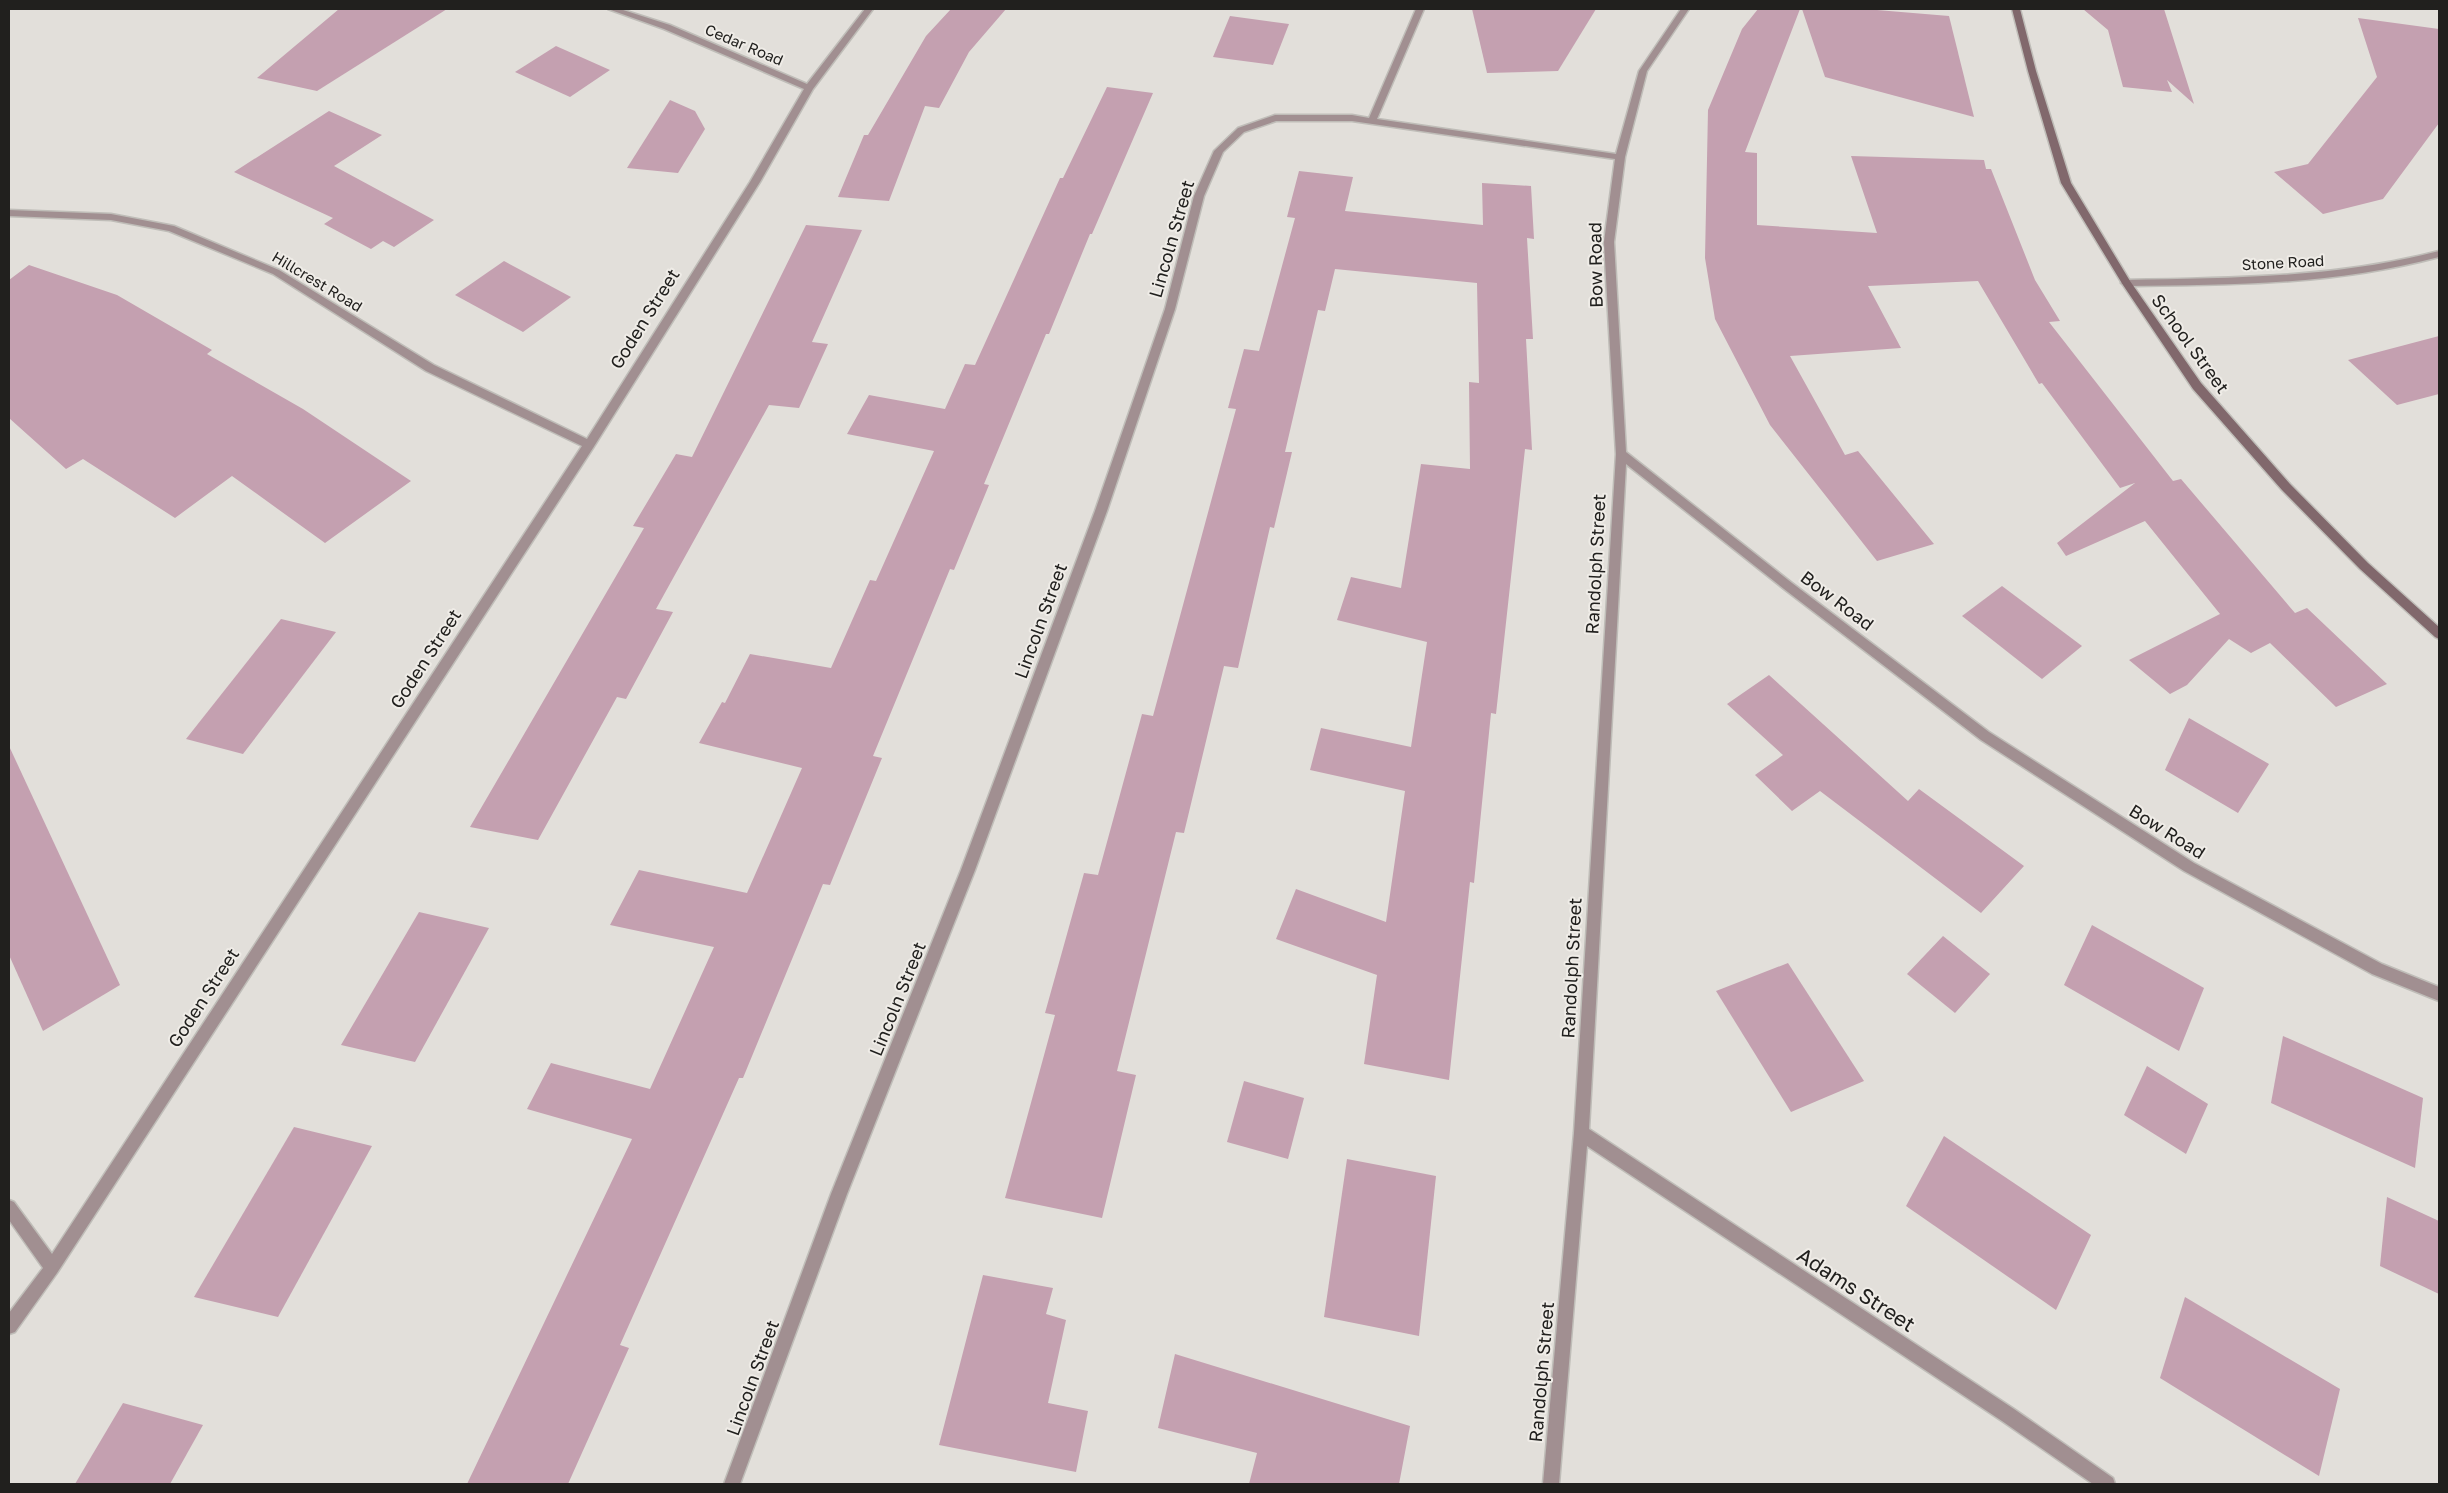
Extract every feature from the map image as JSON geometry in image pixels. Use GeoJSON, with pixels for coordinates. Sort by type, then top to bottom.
{"type":"FeatureCollection","features":[{"type":"Feature","properties":{"kind":"street","name":"Cedar Road"},"geometry":{"type":"LineString","coordinates":[[612,9],[667,27],[809,88]]}},
{"type":"Feature","properties":{"kind":"street","name":"Goden Street"},"geometry":{"type":"LineString","coordinates":[[9,1326],[52,1268],[589,445],[755,182],[809,88],[869,9]]}},
{"type":"Feature","properties":{"kind":"street"},"geometry":{"type":"LineString","coordinates":[[1372,121],[1420,9]]}},
{"type":"Feature","properties":{"kind":"street","name":"Bow Road"},"geometry":{"type":"LineString","coordinates":[[1685,9],[1643,72],[1620,157],[1609,242],[1621,454],[1788,586],[1985,736],[2189,867],[2376,969],[2439,994]]}},
{"type":"Feature","properties":{"kind":"street","name":"School Street"},"geometry":{"type":"LineString","coordinates":[[2016,9],[2032,72],[2066,183],[2126,283],[2197,386],[2273,473],[2364,566],[2439,634]]}},
{"type":"Feature","properties":{"kind":"street","name":"Lincoln Street"},"geometry":{"type":"LineString","coordinates":[[732,1484],[839,1194],[968,870],[1101,511],[1170,309],[1199,196],[1218,151],[1241,130],[1275,118],[1352,118],[1620,157]]}},
{"type":"Feature","properties":{"kind":"street","name":"Hillcrest Road"},"geometry":{"type":"LineString","coordinates":[[9,213],[111,217],[172,228],[276,272],[430,368],[589,445]]}},
{"type":"Feature","properties":{"kind":"street","name":"Stone Road"},"geometry":{"type":"LineString","coordinates":[[2126,283],[2302,279],[2408,264],[2439,254]]}},
{"type":"Feature","properties":{"kind":"street","name":"Randolph Street"},"geometry":{"type":"LineString","coordinates":[[1551,1484],[1581,1133],[1621,454]]}},
{"type":"Feature","properties":{"kind":"street","name":"Adams Street"},"geometry":{"type":"LineString","coordinates":[[1581,1133],[2008,1415],[2107,1484]]}},
{"type":"Feature","properties":{"kind":"street"},"geometry":{"type":"LineString","coordinates":[[9,1207],[52,1268]]}},
{"type":"Feature","properties":{"kind":"building"},"geometry":{"type":"Polygon","coordinates":[[[339,9],[447,9],[317,91],[257,78],[339,9]]]}},
{"type":"Feature","properties":{"kind":"building"},"geometry":{"type":"Polygon","coordinates":[[[951,9],[1006,9],[969,52],[939,108],[925,106],[889,201],[838,197],[864,135],[868,135],[926,36],[951,9]]]}},
{"type":"Feature","properties":{"kind":"building"},"geometry":{"type":"Polygon","coordinates":[[[1472,9],[1596,9],[1558,71],[1487,73],[1472,9]]]}},
{"type":"Feature","properties":{"kind":"building"},"geometry":{"type":"Polygon","coordinates":[[[1758,9],[1800,9],[1745,152],[1757,153],[1757,225],[1877,233],[1851,156],[1984,160],[1986,169],[1991,169],[2035,280],[2060,321],[2049,322],[2173,481],[2181,479],[2295,613],[2307,608],[2387,684],[2336,707],[2270,643],[2251,653],[2229,639],[2187,685],[2170,694],[2129,660],[2220,614],[2145,521],[2066,556],[2057,543],[2135,483],[2120,488],[2042,383],[2039,384],[1978,281],[1868,286],[1901,348],[1790,356],[1845,455],[1858,451],[1934,544],[1877,561],[1770,425],[1715,319],[1705,258],[1708,110],[1742,29],[1758,9]]]}},
{"type":"Feature","properties":{"kind":"building"},"geometry":{"type":"Polygon","coordinates":[[[1802,9],[1865,9],[1949,16],[1974,117],[1825,77],[1802,9]]]}},
{"type":"Feature","properties":{"kind":"building"},"geometry":{"type":"Polygon","coordinates":[[[2083,9],[2164,9],[2194,104],[2167,80],[2172,92],[2123,87],[2108,30],[2083,9]]]}},
{"type":"Feature","properties":{"kind":"building"},"geometry":{"type":"Polygon","coordinates":[[[1230,16],[1289,24],[1273,65],[1213,57],[1230,16]]]}},
{"type":"Feature","properties":{"kind":"building"},"geometry":{"type":"Polygon","coordinates":[[[2358,18],[2439,29],[2439,123],[2383,199],[2323,214],[2274,172],[2308,164],[2377,77],[2358,18]]]}},
{"type":"Feature","properties":{"kind":"building"},"geometry":{"type":"Polygon","coordinates":[[[556,46],[610,70],[570,97],[515,72],[556,46]]]}},
{"type":"Feature","properties":{"kind":"building"},"geometry":{"type":"Polygon","coordinates":[[[1107,87],[1153,93],[1092,234],[1090,234],[1049,334],[1046,334],[984,484],[989,485],[954,570],[950,569],[873,756],[882,758],[830,885],[823,884],[743,1078],[739,1078],[620,1345],[629,1348],[568,1484],[467,1484],[632,1139],[527,1109],[551,1063],[650,1089],[714,947],[610,925],[639,870],[747,893],[802,768],[699,743],[722,702],[725,703],[750,654],[831,668],[870,580],[876,581],[934,451],[847,434],[869,395],[945,409],[965,364],[975,365],[1060,178],[1063,178],[1107,87]]]}},
{"type":"Feature","properties":{"kind":"building"},"geometry":{"type":"Polygon","coordinates":[[[670,100],[695,111],[705,129],[678,173],[627,168],[670,100]]]}},
{"type":"Feature","properties":{"kind":"building"},"geometry":{"type":"Polygon","coordinates":[[[329,111],[382,135],[334,166],[434,220],[394,247],[383,241],[371,249],[324,224],[333,218],[234,172],[329,111]]]}},
{"type":"Feature","properties":{"kind":"building"},"geometry":{"type":"Polygon","coordinates":[[[1299,171],[1353,177],[1345,211],[1483,225],[1482,183],[1531,186],[1534,239],[1527,238],[1533,339],[1526,339],[1532,450],[1525,449],[1496,714],[1491,713],[1474,883],[1470,882],[1449,1080],[1364,1064],[1377,975],[1276,939],[1296,889],[1386,922],[1405,791],[1310,770],[1321,728],[1411,747],[1427,642],[1337,620],[1351,577],[1401,588],[1421,464],[1470,469],[1469,382],[1479,383],[1477,283],[1335,269],[1325,311],[1318,310],[1285,452],[1292,452],[1274,528],[1270,527],[1238,668],[1224,666],[1184,833],[1176,832],[1117,1071],[1136,1075],[1102,1218],[1005,1198],[1055,1015],[1045,1013],[1084,873],[1098,875],[1142,714],[1153,716],[1236,409],[1228,408],[1244,349],[1259,351],[1295,218],[1287,217],[1299,171]]]}},
{"type":"Feature","properties":{"kind":"building"},"geometry":{"type":"Polygon","coordinates":[[[806,225],[862,230],[812,342],[828,344],[799,408],[769,405],[656,609],[673,612],[626,699],[617,697],[538,840],[470,827],[644,528],[633,526],[676,454],[692,457],[806,225]]]}},
{"type":"Feature","properties":{"kind":"building"},"geometry":{"type":"Polygon","coordinates":[[[504,261],[571,297],[523,332],[455,295],[504,261]]]}},
{"type":"Feature","properties":{"kind":"building"},"geometry":{"type":"Polygon","coordinates":[[[29,265],[117,295],[212,350],[207,354],[303,409],[411,481],[325,543],[232,476],[175,518],[83,459],[66,469],[9,418],[9,280],[29,265]]]}},
{"type":"Feature","properties":{"kind":"building"},"geometry":{"type":"Polygon","coordinates":[[[2439,336],[2439,394],[2397,405],[2348,360],[2439,336]]]}},
{"type":"Feature","properties":{"kind":"building"},"geometry":{"type":"Polygon","coordinates":[[[2002,586],[2082,646],[2042,679],[1962,616],[2002,586]]]}},
{"type":"Feature","properties":{"kind":"building"},"geometry":{"type":"Polygon","coordinates":[[[281,619],[336,632],[243,754],[186,739],[281,619]]]}},
{"type":"Feature","properties":{"kind":"building"},"geometry":{"type":"Polygon","coordinates":[[[1769,675],[1908,801],[1919,789],[2024,866],[1981,913],[1820,791],[1792,811],[1755,775],[1783,755],[1727,704],[1769,675]]]}},
{"type":"Feature","properties":{"kind":"building"},"geometry":{"type":"Polygon","coordinates":[[[2189,718],[2269,764],[2238,813],[2165,770],[2189,718]]]}},
{"type":"Feature","properties":{"kind":"building"},"geometry":{"type":"Polygon","coordinates":[[[9,746],[120,985],[43,1031],[9,955],[9,746]]]}},
{"type":"Feature","properties":{"kind":"building"},"geometry":{"type":"Polygon","coordinates":[[[419,912],[489,928],[415,1062],[341,1045],[419,912]]]}},
{"type":"Feature","properties":{"kind":"building"},"geometry":{"type":"Polygon","coordinates":[[[2092,925],[2204,988],[2179,1051],[2064,985],[2092,925]]]}},
{"type":"Feature","properties":{"kind":"building"},"geometry":{"type":"Polygon","coordinates":[[[1943,936],[1990,974],[1955,1013],[1907,974],[1943,936]]]}},
{"type":"Feature","properties":{"kind":"building"},"geometry":{"type":"Polygon","coordinates":[[[1788,963],[1864,1081],[1791,1112],[1716,991],[1788,963]]]}},
{"type":"Feature","properties":{"kind":"building"},"geometry":{"type":"Polygon","coordinates":[[[2283,1036],[2423,1098],[2415,1168],[2271,1103],[2283,1036]]]}},
{"type":"Feature","properties":{"kind":"building"},"geometry":{"type":"Polygon","coordinates":[[[2147,1066],[2208,1104],[2186,1154],[2124,1115],[2147,1066]]]}},
{"type":"Feature","properties":{"kind":"building"},"geometry":{"type":"Polygon","coordinates":[[[1244,1081],[1304,1098],[1288,1159],[1227,1142],[1244,1081]]]}},
{"type":"Feature","properties":{"kind":"building"},"geometry":{"type":"Polygon","coordinates":[[[294,1127],[372,1146],[278,1317],[194,1297],[294,1127]]]}},
{"type":"Feature","properties":{"kind":"building"},"geometry":{"type":"Polygon","coordinates":[[[1944,1136],[2091,1235],[2056,1310],[1906,1206],[1944,1136]]]}},
{"type":"Feature","properties":{"kind":"building"},"geometry":{"type":"Polygon","coordinates":[[[1347,1159],[1436,1176],[1419,1336],[1324,1317],[1347,1159]]]}},
{"type":"Feature","properties":{"kind":"building"},"geometry":{"type":"Polygon","coordinates":[[[2387,1197],[2439,1221],[2439,1294],[2380,1266],[2387,1197]]]}},
{"type":"Feature","properties":{"kind":"building"},"geometry":{"type":"Polygon","coordinates":[[[983,1275],[1053,1288],[1046,1314],[1066,1320],[1048,1403],[1088,1411],[1076,1472],[939,1445],[983,1275]]]}},
{"type":"Feature","properties":{"kind":"building"},"geometry":{"type":"Polygon","coordinates":[[[2185,1297],[2340,1389],[2319,1476],[2160,1378],[2185,1297]]]}},
{"type":"Feature","properties":{"kind":"building"},"geometry":{"type":"Polygon","coordinates":[[[1175,1354],[1410,1426],[1399,1484],[1249,1484],[1257,1453],[1158,1428],[1175,1354]]]}},
{"type":"Feature","properties":{"kind":"building"},"geometry":{"type":"Polygon","coordinates":[[[123,1403],[203,1425],[170,1484],[75,1484],[123,1403]]]}}]}
